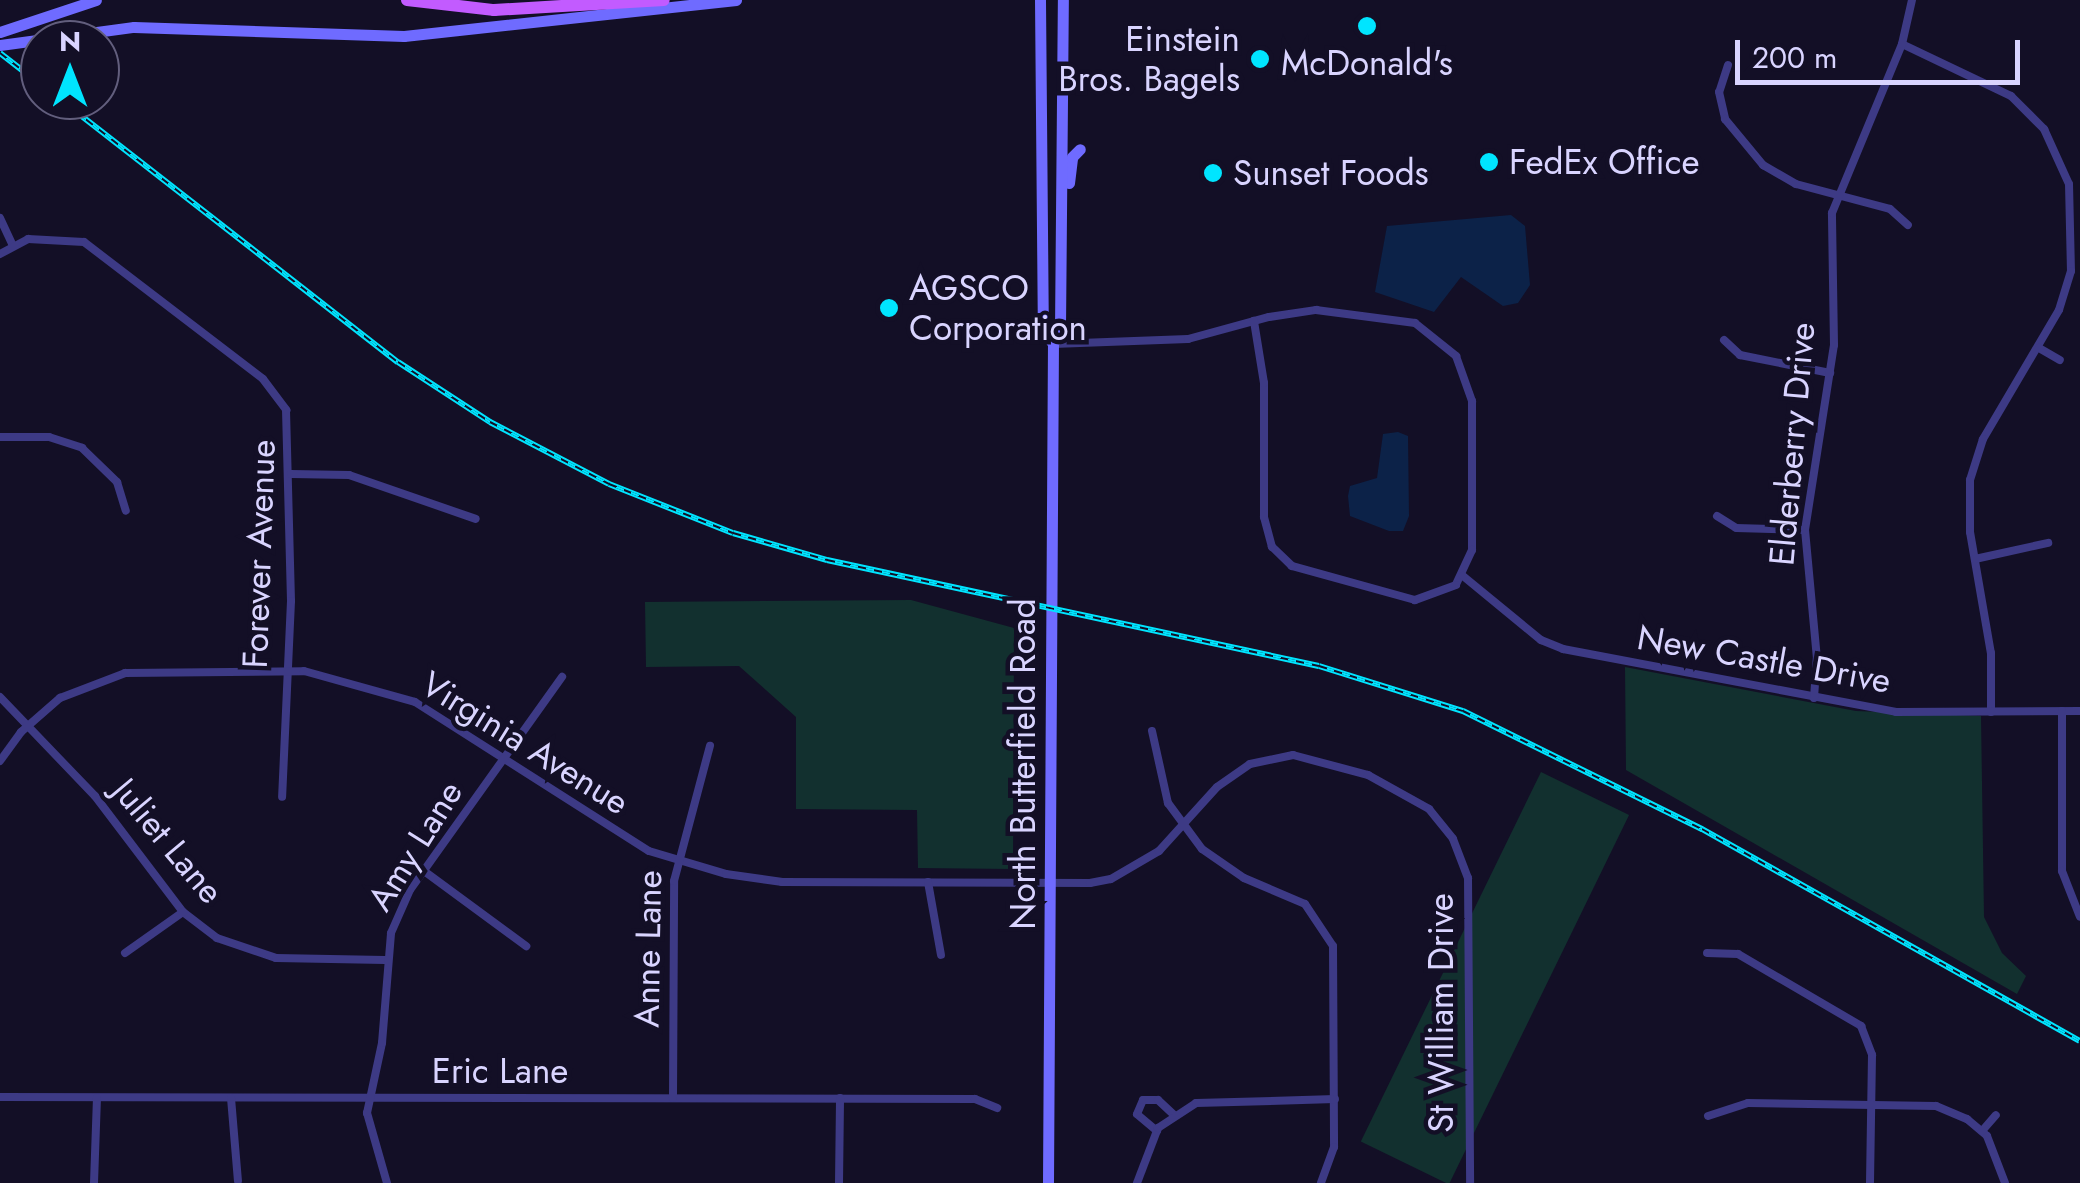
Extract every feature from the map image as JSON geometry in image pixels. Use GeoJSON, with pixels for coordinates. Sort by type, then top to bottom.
{"type":"FeatureCollection","features":[{"type":"Feature","properties":{"kind":"main road"},"geometry":{"type":"LineString","coordinates":[[0,32],[96,0]]}},
{"type":"Feature","properties":{"kind":"main road"},"geometry":{"type":"LineString","coordinates":[[407,0],[494,10],[664,0]]}},
{"type":"Feature","properties":{"kind":"main road"},"geometry":{"type":"LineString","coordinates":[[0,45],[134,27],[404,36],[736,0]]}},
{"type":"Feature","properties":{"kind":"main road","name":"North Butterfield Road"},"geometry":{"type":"LineString","coordinates":[[1040,0],[1043,330],[1053,344]]}},
{"type":"Feature","properties":{"kind":"main road","name":"North Butterfield Road"},"geometry":{"type":"LineString","coordinates":[[1048,1183],[1053,344],[1060,329],[1063,0]]}},
{"type":"Feature","properties":{"kind":"main road"},"geometry":{"type":"LineString","coordinates":[[1041,172],[1062,140]]}},
{"type":"Feature","properties":{"kind":"main road"},"geometry":{"type":"LineString","coordinates":[[1061,262],[1070,167],[1080,149]]}},
{"type":"Feature","properties":{"kind":"street"},"geometry":{"type":"LineString","coordinates":[[1912,0],[1902,44],[2011,96],[2059,155],[2072,210],[2071,271],[2039,348],[1977,455],[1969,503],[1974,559],[1991,653],[1991,712]]}},
{"type":"Feature","properties":{"kind":"street","name":"Elderberry Drive"},"geometry":{"type":"LineString","coordinates":[[1814,698],[1818,659],[1805,530],[1830,373],[1830,235],[1837,195],[1902,44]]}},
{"type":"Feature","properties":{"kind":"street"},"geometry":{"type":"LineString","coordinates":[[1728,65],[1719,100],[1740,140],[1778,175],[1890,209],[1908,225]]}},
{"type":"Feature","properties":{"kind":"street"},"geometry":{"type":"LineString","coordinates":[[0,218],[13,246],[0,254]]}},
{"type":"Feature","properties":{"kind":"street","name":"Forever Avenue"},"geometry":{"type":"LineString","coordinates":[[13,246],[42,238],[84,242],[264,379],[291,424],[282,797]]}},
{"type":"Feature","properties":{"kind":"street"},"geometry":{"type":"LineString","coordinates":[[1053,344],[1154,343],[1254,322],[1316,310],[1394,316],[1415,323],[1456,356],[1472,401],[1472,550],[1463,576],[1443,594],[1415,600],[1292,566],[1272,547],[1264,517],[1264,383],[1254,322]]}},
{"type":"Feature","properties":{"kind":"street"},"geometry":{"type":"LineString","coordinates":[[1724,340],[1740,356],[1830,373]]}},
{"type":"Feature","properties":{"kind":"street"},"geometry":{"type":"LineString","coordinates":[[2039,348],[2060,360]]}},
{"type":"Feature","properties":{"kind":"street"},"geometry":{"type":"LineString","coordinates":[[0,437],[49,437],[82,448],[117,482],[126,512]]}},
{"type":"Feature","properties":{"kind":"street"},"geometry":{"type":"LineString","coordinates":[[291,474],[349,476],[476,519]]}},
{"type":"Feature","properties":{"kind":"street"},"geometry":{"type":"LineString","coordinates":[[1718,516],[1736,528],[1805,530]]}},
{"type":"Feature","properties":{"kind":"street"},"geometry":{"type":"LineString","coordinates":[[1974,559],[2048,543]]}},
{"type":"Feature","properties":{"kind":"street","name":"New Castle Drive"},"geometry":{"type":"LineString","coordinates":[[1463,576],[1541,640],[1564,649],[1896,712],[2080,711]]}},
{"type":"Feature","properties":{"kind":"street","name":"Virginia Avenue"},"geometry":{"type":"LineString","coordinates":[[0,761],[27,726],[78,688],[125,673],[285,670],[346,678],[415,702],[624,838],[676,860],[767,880],[1050,883]]}},
{"type":"Feature","properties":{"kind":"street","name":"Amy Lane"},"geometry":{"type":"LineString","coordinates":[[386,1183],[367,1122],[368,1098],[382,1043],[385,960],[400,912],[424,870],[562,677]]}},
{"type":"Feature","properties":{"kind":"street","name":"Juliet Lane"},"geometry":{"type":"LineString","coordinates":[[0,697],[106,809],[184,912],[216,938],[258,955],[385,960]]}},
{"type":"Feature","properties":{"kind":"street"},"geometry":{"type":"LineString","coordinates":[[2062,711],[2062,871],[2080,917]]}},
{"type":"Feature","properties":{"kind":"street"},"geometry":{"type":"LineString","coordinates":[[1152,732],[1162,786],[1184,826],[1226,868],[1305,904],[1327,933],[1336,964],[1334,1147],[1321,1183]]}},
{"type":"Feature","properties":{"kind":"street","name":"Anne Lane"},"geometry":{"type":"LineString","coordinates":[[673,1098],[676,860],[710,746]]}},
{"type":"Feature","properties":{"kind":"street","name":"St William Drive"},"geometry":{"type":"LineString","coordinates":[[1050,883],[1110,879],[1159,851],[1232,774],[1267,757],[1292,755],[1392,784],[1443,826],[1462,858],[1471,896],[1470,1183]]}},
{"type":"Feature","properties":{"kind":"street"},"geometry":{"type":"LineString","coordinates":[[424,870],[526,946]]}},
{"type":"Feature","properties":{"kind":"street"},"geometry":{"type":"LineString","coordinates":[[928,882],[941,955]]}},
{"type":"Feature","properties":{"kind":"street"},"geometry":{"type":"LineString","coordinates":[[125,953],[184,912]]}},
{"type":"Feature","properties":{"kind":"street"},"geometry":{"type":"LineString","coordinates":[[1707,953],[1738,954],[1858,1022],[1872,1055],[1870,1183]]}},
{"type":"Feature","properties":{"kind":"street","name":"Eric Lane"},"geometry":{"type":"LineString","coordinates":[[0,1097],[975,1098],[997,1108]]}},
{"type":"Feature","properties":{"kind":"street"},"geometry":{"type":"LineString","coordinates":[[94,1183],[97,1098]]}},
{"type":"Feature","properties":{"kind":"street"},"geometry":{"type":"LineString","coordinates":[[231,1098],[238,1181]]}},
{"type":"Feature","properties":{"kind":"street"},"geometry":{"type":"LineString","coordinates":[[839,1183],[840,1098]]}},
{"type":"Feature","properties":{"kind":"street"},"geometry":{"type":"LineString","coordinates":[[1137,1183],[1156,1131],[1174,1115],[1226,1098],[1335,1100]]}},
{"type":"Feature","properties":{"kind":"street"},"geometry":{"type":"LineString","coordinates":[[1156,1131],[1137,1114],[1143,1100],[1158,1100],[1174,1115]]}},
{"type":"Feature","properties":{"kind":"street"},"geometry":{"type":"LineString","coordinates":[[1708,1116],[1748,1103],[1936,1106],[1982,1131],[1999,1154],[2005,1183]]}},
{"type":"Feature","properties":{"kind":"street"},"geometry":{"type":"LineString","coordinates":[[1982,1131],[1996,1115]]}},
{"type":"Feature","properties":{"kind":"green space"},"geometry":{"type":"Polygon","coordinates":[[[911,600],[1014,628],[1013,869],[918,868],[917,810],[796,809],[796,717],[739,666],[646,667],[645,602],[911,600]]]}},
{"type":"Feature","properties":{"kind":"green space"},"geometry":{"type":"Polygon","coordinates":[[[1625,667],[1856,711],[1981,716],[1984,917],[2002,953],[2026,976],[2017,994],[1626,770],[1625,667]]]}},
{"type":"Feature","properties":{"kind":"green space"},"geometry":{"type":"Polygon","coordinates":[[[1541,772],[1629,815],[1450,1183],[1361,1141],[1541,772]]]}},
{"type":"Feature","properties":{"kind":"water"},"geometry":{"type":"Polygon","coordinates":[[[1511,215],[1525,226],[1530,285],[1518,303],[1503,306],[1461,277],[1434,312],[1375,292],[1387,226],[1511,215]]]}},
{"type":"Feature","properties":{"kind":"water"},"geometry":{"type":"Polygon","coordinates":[[[1398,432],[1408,436],[1409,516],[1403,531],[1389,531],[1350,516],[1348,496],[1350,486],[1377,478],[1383,434],[1398,432]]]}},
{"type":"Feature","properties":{"kind":"railway"},"geometry":{"type":"LineString","coordinates":[[0,53],[20,68]]}},
{"type":"Feature","properties":{"kind":"railway"},"geometry":{"type":"LineString","coordinates":[[87,120],[398,362],[490,422],[609,484],[733,533],[827,560],[1319,666],[1463,711],[1702,829],[2080,1041]]}},
{"type":"Feature","properties":{"kind":"place","name":"McDonald's"},"geometry":{"type":"Point","coordinates":[1367,26]}},
{"type":"Feature","properties":{"kind":"place","name":"Einstein Bros. Bagels"},"geometry":{"type":"Point","coordinates":[1260,59]}},
{"type":"Feature","properties":{"kind":"place","name":"FedEx Office"},"geometry":{"type":"Point","coordinates":[1489,162]}},
{"type":"Feature","properties":{"kind":"place","name":"Sunset Foods"},"geometry":{"type":"Point","coordinates":[1213,173]}},
{"type":"Feature","properties":{"kind":"place","name":"AGSCO Corporation"},"geometry":{"type":"Point","coordinates":[889,308]}}]}
